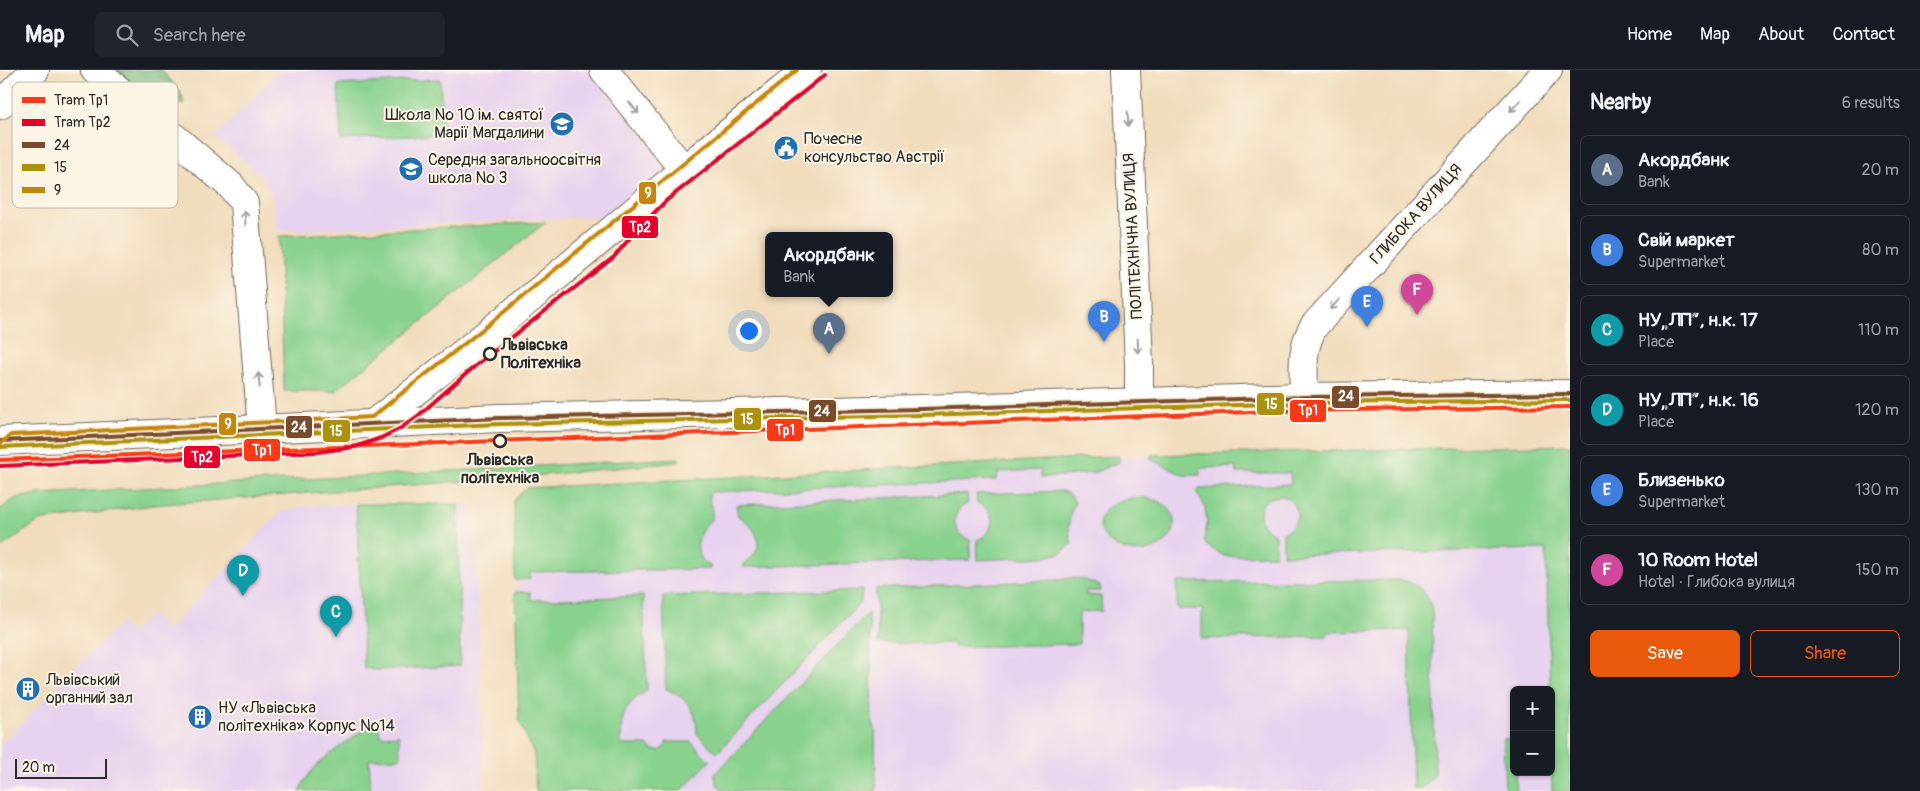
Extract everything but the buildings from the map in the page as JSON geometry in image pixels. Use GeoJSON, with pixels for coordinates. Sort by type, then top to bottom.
{"type":"FeatureCollection","features":[{"type":"Feature","properties":{"kind":"street"},"geometry":{"type":"LineString","coordinates":[[23,82],[35,70]]}},
{"type":"Feature","properties":{"kind":"street"},"geometry":{"type":"LineString","coordinates":[[96,70],[110,82]]}},
{"type":"Feature","properties":{"kind":"street"},"geometry":{"type":"LineString","coordinates":[[604,70],[684,170]]}},
{"type":"Feature","properties":{"kind":"street"},"geometry":{"type":"LineString","coordinates":[[374,423],[414,394],[575,263],[684,170],[807,70]]}},
{"type":"Feature","properties":{"kind":"street","name":"ПОЛІТЕХНІЧНА ВУЛИЦЯ"},"geometry":{"type":"LineString","coordinates":[[1126,70],[1139,363],[1139,402]]}},
{"type":"Feature","properties":{"kind":"street","name":"ГЛИБОКА ВУЛИЦЯ"},"geometry":{"type":"LineString","coordinates":[[1304,397],[1303,356],[1307,338],[1314,326],[1548,70]]}},
{"type":"Feature","properties":{"kind":"street"},"geometry":{"type":"LineString","coordinates":[[0,105],[12,93]]}},
{"type":"Feature","properties":{"kind":"street"},"geometry":{"type":"LineString","coordinates":[[178,140],[231,186],[244,203],[262,429]]}},
{"type":"Feature","properties":{"kind":"street"},"geometry":{"type":"LineString","coordinates":[[4,445],[262,429],[499,418],[922,409],[1304,397],[1570,394]]}},
{"type":"Feature","properties":{"kind":"shaded area"},"geometry":{"type":"Polygon","coordinates":[[[280,70],[590,70],[662,159],[663,173],[610,216],[278,231],[273,196],[261,175],[215,137],[280,70]]]}},
{"type":"Feature","properties":{"kind":"shaded area"},"geometry":{"type":"Polygon","coordinates":[[[1570,445],[1570,791],[536,791],[534,754],[519,720],[514,500],[526,488],[1119,456],[1570,445]]]}},
{"type":"Feature","properties":{"kind":"shaded area"},"geometry":{"type":"Polygon","coordinates":[[[470,504],[479,607],[484,791],[0,791],[0,745],[121,622],[131,633],[152,614],[168,630],[280,512],[305,506],[470,504]]]}},
{"type":"Feature","properties":{"kind":"green space"},"geometry":{"type":"Polygon","coordinates":[[[113,70],[162,70],[172,82],[129,82],[113,70]]]}},
{"type":"Feature","properties":{"kind":"green space"},"geometry":{"type":"Polygon","coordinates":[[[440,79],[443,134],[341,140],[338,85],[440,79]]]}},
{"type":"Feature","properties":{"kind":"green space"},"geometry":{"type":"Polygon","coordinates":[[[178,89],[181,92],[184,104],[178,105],[178,89]]]}},
{"type":"Feature","properties":{"kind":"green space"},"geometry":{"type":"Polygon","coordinates":[[[546,222],[335,391],[284,391],[279,236],[546,222]]]}},
{"type":"Feature","properties":{"kind":"green space"},"geometry":{"type":"Polygon","coordinates":[[[1570,445],[1570,791],[1552,791],[1552,776],[1555,776],[1555,686],[1550,686],[1546,549],[1283,555],[1283,533],[1292,527],[1297,513],[1290,500],[1274,497],[1264,502],[1260,516],[1263,525],[1275,534],[1275,555],[1224,556],[1206,545],[1204,540],[1207,524],[1205,507],[1196,491],[1198,489],[1291,484],[1290,473],[1237,473],[1236,467],[1200,468],[1200,475],[1183,475],[1151,459],[1151,455],[1570,445]]]}},
{"type":"Feature","properties":{"kind":"green space"},"geometry":{"type":"Polygon","coordinates":[[[1119,456],[1119,462],[1093,473],[1041,478],[1041,470],[998,472],[997,480],[712,492],[709,495],[712,519],[703,530],[698,543],[700,556],[710,565],[710,569],[530,572],[530,579],[515,580],[514,500],[526,488],[1119,456]]]}},
{"type":"Feature","properties":{"kind":"green space"},"geometry":{"type":"Polygon","coordinates":[[[679,458],[679,462],[532,476],[153,505],[39,521],[0,548],[0,509],[16,498],[38,494],[679,458]]]}},
{"type":"Feature","properties":{"kind":"green space"},"geometry":{"type":"Polygon","coordinates":[[[1062,491],[1069,494],[1075,502],[1069,523],[1072,544],[1061,553],[1046,557],[978,560],[977,540],[984,537],[988,532],[992,521],[988,510],[977,503],[976,494],[1062,491]]]}},
{"type":"Feature","properties":{"kind":"green space"},"geometry":{"type":"Polygon","coordinates":[[[967,494],[968,503],[958,512],[955,517],[955,523],[959,533],[970,540],[970,560],[744,567],[744,563],[756,552],[758,545],[755,532],[751,526],[738,516],[736,505],[967,494]]]}},
{"type":"Feature","properties":{"kind":"green space"},"geometry":{"type":"Polygon","coordinates":[[[1136,497],[1155,500],[1161,503],[1170,510],[1173,516],[1174,528],[1171,536],[1165,542],[1148,550],[1132,551],[1117,546],[1106,538],[1100,526],[1102,515],[1113,504],[1136,497]]]}},
{"type":"Feature","properties":{"kind":"green space"},"geometry":{"type":"Polygon","coordinates":[[[356,504],[458,504],[460,666],[376,670],[364,668],[356,504]]]}},
{"type":"Feature","properties":{"kind":"green space"},"geometry":{"type":"Polygon","coordinates":[[[1083,579],[1100,586],[1101,591],[1086,591],[1086,595],[1101,596],[1102,611],[1079,612],[1079,644],[954,647],[953,643],[878,643],[876,589],[1083,579]]]}},
{"type":"Feature","properties":{"kind":"green space"},"geometry":{"type":"Polygon","coordinates":[[[1399,580],[1412,583],[1421,589],[1427,597],[1432,610],[1435,773],[1427,784],[1417,789],[1413,789],[1409,630],[1327,632],[1327,636],[1202,639],[1202,609],[1177,609],[1177,582],[1399,580]]]}},
{"type":"Feature","properties":{"kind":"green space"},"geometry":{"type":"Polygon","coordinates":[[[862,590],[861,602],[717,753],[697,734],[696,719],[690,706],[680,697],[666,689],[663,596],[862,590]]]}},
{"type":"Feature","properties":{"kind":"green space"},"geometry":{"type":"Polygon","coordinates":[[[515,592],[530,592],[531,600],[643,596],[647,690],[634,700],[626,710],[621,726],[621,745],[647,745],[652,750],[659,751],[666,746],[666,742],[691,742],[710,761],[681,791],[536,791],[534,754],[519,720],[515,592]]]}},
{"type":"Feature","properties":{"kind":"green space"},"geometry":{"type":"Polygon","coordinates":[[[868,613],[872,720],[875,728],[876,791],[725,791],[720,788],[716,782],[715,774],[868,613]]]}},
{"type":"Feature","properties":{"kind":"green space"},"geometry":{"type":"Polygon","coordinates":[[[378,720],[380,736],[399,735],[400,758],[369,759],[371,791],[300,791],[312,770],[333,751],[378,720]]]}},
{"type":"Feature","properties":{"kind":"green space"},"geometry":{"type":"Polygon","coordinates":[[[1503,739],[1510,739],[1510,776],[1515,776],[1516,791],[1505,791],[1503,739]]]}},
{"type":"Feature","properties":{"kind":"tram line","name":"Тр2"},"geometry":{"type":"LineString","coordinates":[[0,466],[318,452],[355,447],[381,438],[401,428],[419,415],[474,367],[614,257],[635,232],[667,200],[825,75]]}},
{"type":"Feature","properties":{"kind":"tram line","name":"Тр1"},"geometry":{"type":"LineString","coordinates":[[0,460],[1277,411],[1570,407]]}},
{"type":"Feature","properties":{"kind":"transit line","name":"9"},"geometry":{"type":"LineString","coordinates":[[0,444],[11,435],[372,417],[488,325],[797,70]]}},
{"type":"Feature","properties":{"kind":"transit line","name":"24"},"geometry":{"type":"LineString","coordinates":[[0,441],[499,418],[922,409],[1304,397],[1570,394]]}},
{"type":"Feature","properties":{"kind":"transit line","name":"15"},"geometry":{"type":"LineString","coordinates":[[0,447],[499,424],[922,415],[1304,403],[1570,400]]}},
{"type":"Feature","properties":{"kind":"place","name":"Школа № 10 ім. святої Марії Магдалини"},"geometry":{"type":"Point","coordinates":[562,124]}},
{"type":"Feature","properties":{"kind":"place","name":"Почесне консульство Австрії"},"geometry":{"type":"Point","coordinates":[786,148]}},
{"type":"Feature","properties":{"kind":"place","name":"Середня загальноосвітня школа № 3"},"geometry":{"type":"Point","coordinates":[411,169]}},
{"type":"Feature","properties":{"kind":"place","name":"10 Room Hotel"},"geometry":{"type":"Point","coordinates":[1417,315]}},
{"type":"Feature","properties":{"kind":"place","name":"Близенько"},"geometry":{"type":"Point","coordinates":[1367,327]}},
{"type":"Feature","properties":{"kind":"place","name":"Свiй маркет"},"geometry":{"type":"Point","coordinates":[1104,342]}},
{"type":"Feature","properties":{"kind":"place","name":"Львівська Політехніка"},"geometry":{"type":"Point","coordinates":[490,354]}},
{"type":"Feature","properties":{"kind":"place","name":"Акордбанк"},"geometry":{"type":"Point","coordinates":[829,354]}},
{"type":"Feature","properties":{"kind":"place","name":"Львівська політехніка"},"geometry":{"type":"Point","coordinates":[500,441]}},
{"type":"Feature","properties":{"kind":"place","name":"НУ„ЛП“, н.к. 16"},"geometry":{"type":"Point","coordinates":[243,596]}},
{"type":"Feature","properties":{"kind":"place","name":"НУ„ЛП“, н.к. 17"},"geometry":{"type":"Point","coordinates":[336,637]}},
{"type":"Feature","properties":{"kind":"place","name":"Львівський органний зал"},"geometry":{"type":"Point","coordinates":[28,689]}},
{"type":"Feature","properties":{"kind":"place","name":"НУ «Львівська політехніка» Корпус №14"},"geometry":{"type":"Point","coordinates":[200,717]}}]}
